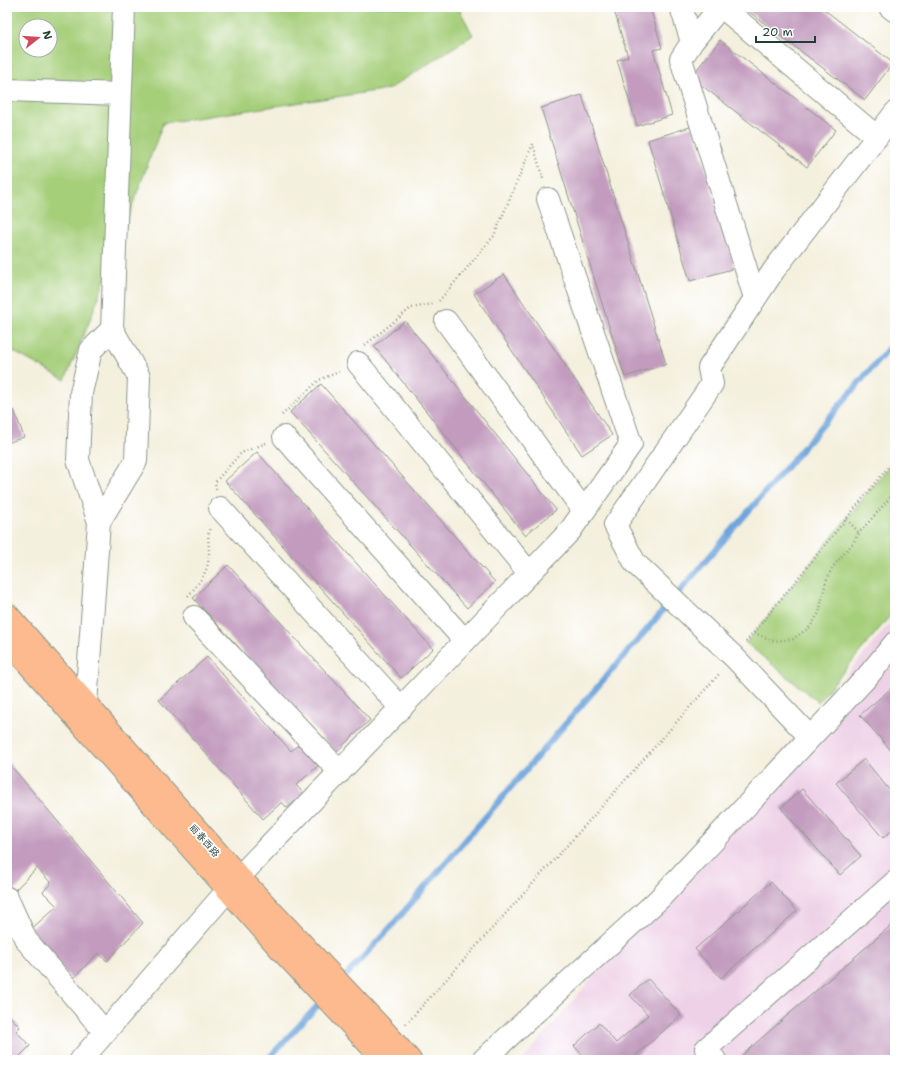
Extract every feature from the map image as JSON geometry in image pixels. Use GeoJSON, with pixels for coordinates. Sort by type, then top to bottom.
{"type":"FeatureCollection","features":[{"type":"Feature","properties":{"kind":"main road","name":"丽春西路"},"geometry":{"type":"LineString","coordinates":[[7,614],[86,704],[233,884]]}},
{"type":"Feature","properties":{"kind":"main road","name":"丽春西路"},"geometry":{"type":"LineString","coordinates":[[7,640],[289,945],[387,1042],[410,1060]]}},
{"type":"Feature","properties":{"kind":"street"},"geometry":{"type":"LineString","coordinates":[[99,522],[136,461],[139,377],[112,329],[124,7]]}},
{"type":"Feature","properties":{"kind":"street"},"geometry":{"type":"LineString","coordinates":[[681,7],[692,42]]}},
{"type":"Feature","properties":{"kind":"street"},"geometry":{"type":"LineString","coordinates":[[755,298],[681,59],[692,42],[721,7],[877,137]]}},
{"type":"Feature","properties":{"kind":"street"},"geometry":{"type":"LineString","coordinates":[[890,7],[895,11]]}},
{"type":"Feature","properties":{"kind":"street"},"geometry":{"type":"LineString","coordinates":[[7,90],[120,94]]}},
{"type":"Feature","properties":{"kind":"street"},"geometry":{"type":"LineString","coordinates":[[810,737],[732,655],[635,563],[615,525],[712,384],[709,368],[774,270],[895,113]]}},
{"type":"Feature","properties":{"kind":"street"},"geometry":{"type":"LineString","coordinates":[[81,1060],[233,884],[570,531],[631,444],[548,199]]}},
{"type":"Feature","properties":{"kind":"street"},"geometry":{"type":"LineString","coordinates":[[446,322],[584,511]]}},
{"type":"Feature","properties":{"kind":"street"},"geometry":{"type":"LineString","coordinates":[[86,704],[99,522],[78,460],[81,393],[91,350],[112,329]]}},
{"type":"Feature","properties":{"kind":"street"},"geometry":{"type":"LineString","coordinates":[[358,363],[529,574]]}},
{"type":"Feature","properties":{"kind":"street"},"geometry":{"type":"LineString","coordinates":[[284,437],[465,641]]}},
{"type":"Feature","properties":{"kind":"street"},"geometry":{"type":"LineString","coordinates":[[220,508],[401,708]]}},
{"type":"Feature","properties":{"kind":"street"},"geometry":{"type":"LineString","coordinates":[[194,617],[340,772]]}},
{"type":"Feature","properties":{"kind":"street"},"geometry":{"type":"LineString","coordinates":[[483,1060],[659,899],[866,678],[895,643]]}},
{"type":"Feature","properties":{"kind":"street"},"geometry":{"type":"LineString","coordinates":[[715,1060],[706,1049],[895,882]]}},
{"type":"Feature","properties":{"kind":"street"},"geometry":{"type":"LineString","coordinates":[[7,898],[26,940],[105,1032]]}},
{"type":"Feature","properties":{"kind":"path"},"geometry":{"type":"LineString","coordinates":[[446,322],[437,303],[494,236],[533,144],[548,199]]}},
{"type":"Feature","properties":{"kind":"path"},"geometry":{"type":"LineString","coordinates":[[387,1042],[409,1020],[573,839],[732,655],[754,633],[895,459]]}},
{"type":"Feature","properties":{"kind":"path"},"geometry":{"type":"LineString","coordinates":[[754,633],[774,641],[793,638],[810,627],[819,613],[826,581],[832,568],[853,543],[859,533],[895,492]]}},
{"type":"Feature","properties":{"kind":"path"},"geometry":{"type":"LineString","coordinates":[[847,519],[859,533]]}},
{"type":"Feature","properties":{"kind":"shaded area"},"geometry":{"type":"Polygon","coordinates":[[[895,617],[895,1060],[523,1060],[895,617]]]}},
{"type":"Feature","properties":{"kind":"green space"},"geometry":{"type":"Polygon","coordinates":[[[7,7],[458,7],[473,35],[389,89],[163,123],[90,320],[65,380],[7,348],[7,7]]]}},
{"type":"Feature","properties":{"kind":"green space"},"geometry":{"type":"Polygon","coordinates":[[[895,459],[895,610],[818,702],[746,643],[895,459]]]}},
{"type":"Feature","properties":{"kind":"building"},"geometry":{"type":"Polygon","coordinates":[[[613,7],[650,7],[662,48],[653,50],[672,115],[637,126],[617,60],[628,57],[613,7]]]}},
{"type":"Feature","properties":{"kind":"building"},"geometry":{"type":"Polygon","coordinates":[[[751,7],[821,7],[893,63],[865,100],[748,11],[751,7]]]}},
{"type":"Feature","properties":{"kind":"building"},"geometry":{"type":"Polygon","coordinates":[[[720,40],[836,130],[807,167],[691,77],[720,40]]]}},
{"type":"Feature","properties":{"kind":"building"},"geometry":{"type":"Polygon","coordinates":[[[582,95],[666,364],[625,377],[541,108],[582,95]]]}},
{"type":"Feature","properties":{"kind":"building"},"geometry":{"type":"Polygon","coordinates":[[[693,126],[735,268],[690,281],[648,140],[693,126]]]}},
{"type":"Feature","properties":{"kind":"building"},"geometry":{"type":"Polygon","coordinates":[[[504,274],[612,435],[582,455],[474,294],[504,274]]]}},
{"type":"Feature","properties":{"kind":"building"},"geometry":{"type":"Polygon","coordinates":[[[405,321],[556,510],[525,535],[374,346],[405,321]]]}},
{"type":"Feature","properties":{"kind":"building"},"geometry":{"type":"Polygon","coordinates":[[[321,384],[495,582],[467,608],[290,412],[321,384]]]}},
{"type":"Feature","properties":{"kind":"building"},"geometry":{"type":"Polygon","coordinates":[[[14,410],[24,437],[7,443],[7,412],[14,410]]]}},
{"type":"Feature","properties":{"kind":"building"},"geometry":{"type":"Polygon","coordinates":[[[257,452],[433,649],[401,678],[225,481],[257,452]]]}},
{"type":"Feature","properties":{"kind":"building"},"geometry":{"type":"Polygon","coordinates":[[[228,565],[370,720],[336,752],[193,598],[228,565]]]}},
{"type":"Feature","properties":{"kind":"building"},"geometry":{"type":"Polygon","coordinates":[[[207,657],[291,751],[299,744],[318,766],[296,785],[304,794],[287,808],[282,802],[263,819],[159,700],[207,657]]]}},
{"type":"Feature","properties":{"kind":"building"},"geometry":{"type":"Polygon","coordinates":[[[895,685],[895,755],[860,715],[895,685]]]}},
{"type":"Feature","properties":{"kind":"building"},"geometry":{"type":"Polygon","coordinates":[[[864,759],[895,797],[895,828],[883,838],[836,783],[864,759]]]}},
{"type":"Feature","properties":{"kind":"building"},"geometry":{"type":"Polygon","coordinates":[[[7,761],[143,923],[107,961],[98,953],[72,980],[29,931],[57,906],[43,892],[51,883],[37,868],[14,891],[7,883],[7,840],[10,837],[7,834],[7,761]]]}},
{"type":"Feature","properties":{"kind":"building"},"geometry":{"type":"Polygon","coordinates":[[[802,789],[861,856],[840,875],[781,808],[802,789]]]}},
{"type":"Feature","properties":{"kind":"building"},"geometry":{"type":"Polygon","coordinates":[[[771,882],[797,911],[721,978],[695,949],[771,882]]]}},
{"type":"Feature","properties":{"kind":"building"},"geometry":{"type":"Polygon","coordinates":[[[895,922],[895,1060],[744,1060],[741,1056],[895,922]]]}},
{"type":"Feature","properties":{"kind":"building"},"geometry":{"type":"Polygon","coordinates":[[[648,979],[681,1015],[631,1060],[587,1060],[574,1046],[599,1023],[616,1043],[648,1015],[630,995],[648,979]]]}},
{"type":"Feature","properties":{"kind":"building"},"geometry":{"type":"Polygon","coordinates":[[[7,1013],[20,1027],[16,1031],[30,1046],[16,1060],[12,1058],[7,1060],[7,1013]]]}},
{"type":"Feature","properties":{"kind":"waterway"},"geometry":{"type":"LineString","coordinates":[[341,981],[389,929],[895,341]]}},
{"type":"Feature","properties":{"kind":"waterway"},"geometry":{"type":"LineString","coordinates":[[267,1060],[322,1001]]}}]}
